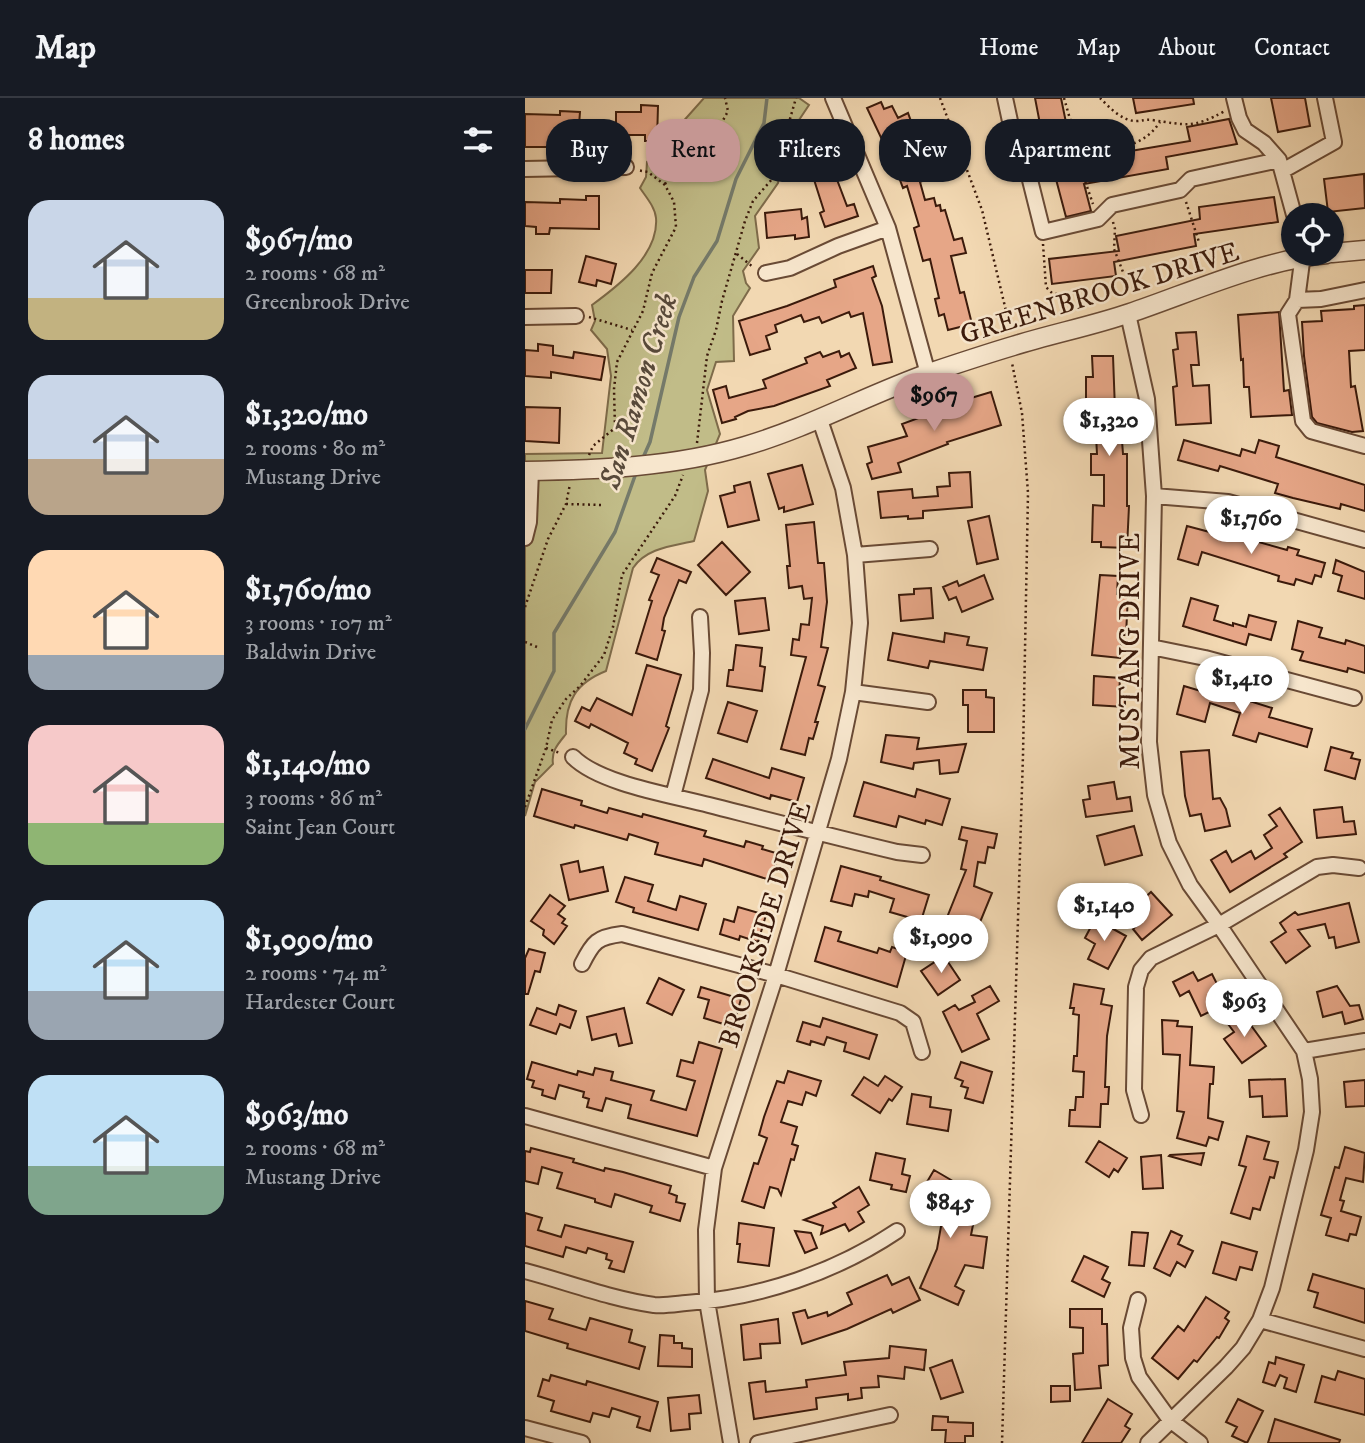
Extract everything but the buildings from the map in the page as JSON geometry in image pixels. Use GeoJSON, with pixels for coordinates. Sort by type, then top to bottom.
{"type":"FeatureCollection","features":[{"type":"Feature","properties":{"kind":"street"},"geometry":{"type":"LineString","coordinates":[[833,98],[888,228],[929,374]]}},
{"type":"Feature","properties":{"kind":"street"},"geometry":{"type":"LineString","coordinates":[[1005,98],[1016,149],[1025,160],[1043,232],[1103,214],[1112,205],[1181,189],[1191,179],[1282,165],[1334,142],[1325,98]]}},
{"type":"Feature","properties":{"kind":"street"},"geometry":{"type":"LineString","coordinates":[[1235,101],[1245,130],[1264,143],[1282,165],[1291,203]]}},
{"type":"Feature","properties":{"kind":"street"},"geometry":{"type":"LineString","coordinates":[[525,169],[546,169]]}},
{"type":"Feature","properties":{"kind":"street"},"geometry":{"type":"LineString","coordinates":[[766,273],[790,268],[838,246],[888,228]]}},
{"type":"Feature","properties":{"kind":"street","name":"GREENBROOK DRIVE"},"geometry":{"type":"LineString","coordinates":[[1344,252],[1365,250]]}},
{"type":"Feature","properties":{"kind":"street","name":"GREENBROOK DRIVE"},"geometry":{"type":"LineString","coordinates":[[528,471],[679,468],[820,420],[929,374],[1011,346],[1128,314],[1204,286],[1281,262]]}},
{"type":"Feature","properties":{"kind":"street"},"geometry":{"type":"LineString","coordinates":[[1302,266],[1297,300],[1288,314],[1303,421],[1311,431],[1365,446]]}},
{"type":"Feature","properties":{"kind":"street"},"geometry":{"type":"LineString","coordinates":[[1297,300],[1321,299],[1365,290]]}},
{"type":"Feature","properties":{"kind":"street","name":"MUSTANG DRIVE"},"geometry":{"type":"LineString","coordinates":[[1128,314],[1147,399],[1154,496],[1149,742],[1155,795],[1169,843],[1190,885],[1304,1051],[1310,1079],[1312,1112],[1306,1150],[1272,1288],[1260,1320],[1243,1348],[1226,1367],[1148,1443]]}},
{"type":"Feature","properties":{"kind":"street"},"geometry":{"type":"LineString","coordinates":[[525,317],[576,316]]}},
{"type":"Feature","properties":{"kind":"street","name":"BROOKSIDE DRIVE"},"geometry":{"type":"LineString","coordinates":[[731,1443],[707,1301],[706,1230],[714,1168],[776,975],[839,759],[853,692],[860,623],[855,555],[843,488],[820,420]]}},
{"type":"Feature","properties":{"kind":"street"},"geometry":{"type":"LineString","coordinates":[[525,538],[529,522],[528,471]]}},
{"type":"Feature","properties":{"kind":"street"},"geometry":{"type":"LineString","coordinates":[[1154,496],[1228,502],[1365,540]]}},
{"type":"Feature","properties":{"kind":"street"},"geometry":{"type":"LineString","coordinates":[[855,555],[930,549]]}},
{"type":"Feature","properties":{"kind":"street"},"geometry":{"type":"LineString","coordinates":[[673,796],[701,690],[700,617]]}},
{"type":"Feature","properties":{"kind":"street"},"geometry":{"type":"LineString","coordinates":[[1151,647],[1205,658],[1354,698]]}},
{"type":"Feature","properties":{"kind":"street"},"geometry":{"type":"LineString","coordinates":[[853,692],[927,702]]}},
{"type":"Feature","properties":{"kind":"street"},"geometry":{"type":"LineString","coordinates":[[573,757],[583,767],[600,775],[673,796],[897,852],[922,855]]}},
{"type":"Feature","properties":{"kind":"street"},"geometry":{"type":"LineString","coordinates":[[1140,1115],[1134,1090],[1136,987],[1141,970],[1151,958],[1219,925],[1317,867],[1333,865],[1359,868]]}},
{"type":"Feature","properties":{"kind":"street"},"geometry":{"type":"LineString","coordinates":[[582,964],[591,946],[604,936],[622,934],[776,975],[900,1013],[913,1022],[922,1052]]}},
{"type":"Feature","properties":{"kind":"street"},"geometry":{"type":"LineString","coordinates":[[1304,1051],[1365,1041]]}},
{"type":"Feature","properties":{"kind":"street"},"geometry":{"type":"LineString","coordinates":[[525,1115],[714,1168]]}},
{"type":"Feature","properties":{"kind":"street"},"geometry":{"type":"LineString","coordinates":[[525,1271],[656,1305],[707,1301],[776,1286],[827,1270],[897,1231]]}},
{"type":"Feature","properties":{"kind":"street"},"geometry":{"type":"LineString","coordinates":[[1138,1300],[1131,1328],[1133,1358],[1139,1377],[1170,1419],[1200,1443]]}},
{"type":"Feature","properties":{"kind":"street"},"geometry":{"type":"LineString","coordinates":[[1260,1320],[1365,1349]]}},
{"type":"Feature","properties":{"kind":"street"},"geometry":{"type":"LineString","coordinates":[[758,1443],[890,1415]]}},
{"type":"Feature","properties":{"kind":"street"},"geometry":{"type":"LineString","coordinates":[[525,1428],[582,1443]]}},
{"type":"Feature","properties":{"kind":"path"},"geometry":{"type":"LineString","coordinates":[[665,185],[678,163],[719,128],[728,111],[725,98]]}},
{"type":"Feature","properties":{"kind":"path"},"geometry":{"type":"LineString","coordinates":[[697,446],[706,356],[716,330],[745,221],[753,201],[773,178],[796,98]]}},
{"type":"Feature","properties":{"kind":"path"},"geometry":{"type":"LineString","coordinates":[[940,98],[982,210],[1012,335]]}},
{"type":"Feature","properties":{"kind":"path"},"geometry":{"type":"LineString","coordinates":[[1064,98],[1070,119]]}},
{"type":"Feature","properties":{"kind":"path"},"geometry":{"type":"LineString","coordinates":[[1100,98],[1117,113],[1132,121],[1145,119],[1180,125],[1209,120],[1235,101]]}},
{"type":"Feature","properties":{"kind":"path"},"geometry":{"type":"LineString","coordinates":[[1135,142],[1146,138],[1160,122]]}},
{"type":"Feature","properties":{"kind":"path"},"geometry":{"type":"LineString","coordinates":[[589,458],[593,446],[615,428],[614,389],[617,362],[643,311],[652,273],[676,227],[674,202],[665,185],[648,172],[632,168]]}},
{"type":"Feature","properties":{"kind":"path"},"geometry":{"type":"LineString","coordinates":[[1086,182],[1103,214],[1115,229],[1115,257],[1123,272]]}},
{"type":"Feature","properties":{"kind":"path"},"geometry":{"type":"LineString","coordinates":[[1181,189],[1198,232],[1199,242]]}},
{"type":"Feature","properties":{"kind":"path"},"geometry":{"type":"LineString","coordinates":[[1043,232],[1046,287],[1061,295]]}},
{"type":"Feature","properties":{"kind":"path"},"geometry":{"type":"LineString","coordinates":[[737,254],[746,263],[766,273]]}},
{"type":"Feature","properties":{"kind":"path"},"geometry":{"type":"LineString","coordinates":[[576,316],[596,317],[632,330]]}},
{"type":"Feature","properties":{"kind":"path"},"geometry":{"type":"LineString","coordinates":[[1002,1443],[1028,493],[1023,425],[1011,361]]}},
{"type":"Feature","properties":{"kind":"path"},"geometry":{"type":"LineString","coordinates":[[525,807],[546,748],[552,720],[566,699],[604,655],[613,627],[622,575],[675,496],[679,468]]}},
{"type":"Feature","properties":{"kind":"path"},"geometry":{"type":"LineString","coordinates":[[525,607],[548,539],[566,504],[570,484]]}},
{"type":"Feature","properties":{"kind":"path"},"geometry":{"type":"LineString","coordinates":[[566,504],[603,505]]}},
{"type":"Feature","properties":{"kind":"path"},"geometry":{"type":"LineString","coordinates":[[525,642],[537,647]]}},
{"type":"Feature","properties":{"kind":"shaded area"},"geometry":{"type":"Polygon","coordinates":[[[704,98],[799,98],[809,105],[800,119],[754,119],[754,182],[778,182],[755,216],[759,248],[743,271],[750,288],[733,316],[734,361],[716,362],[707,390],[720,434],[705,470],[708,491],[694,541],[652,552],[638,561],[633,568],[606,671],[587,681],[574,695],[568,712],[566,734],[554,751],[553,764],[535,782],[525,816],[525,454],[602,453],[611,376],[607,349],[591,330],[595,321],[592,305],[635,268],[651,245],[656,218],[650,202],[640,188],[646,177],[646,182],[740,182],[740,119],[685,119],[704,98]]]}},
{"type":"Feature","properties":{"kind":"waterway","name":"San Ramon Creek"},"geometry":{"type":"LineString","coordinates":[[642,460],[650,442],[679,317],[694,277],[717,241],[736,179],[764,123],[767,98]]}},
{"type":"Feature","properties":{"kind":"waterway","name":"San Ramon Creek"},"geometry":{"type":"LineString","coordinates":[[525,729],[554,671],[554,633],[615,532],[636,473]]}}]}
